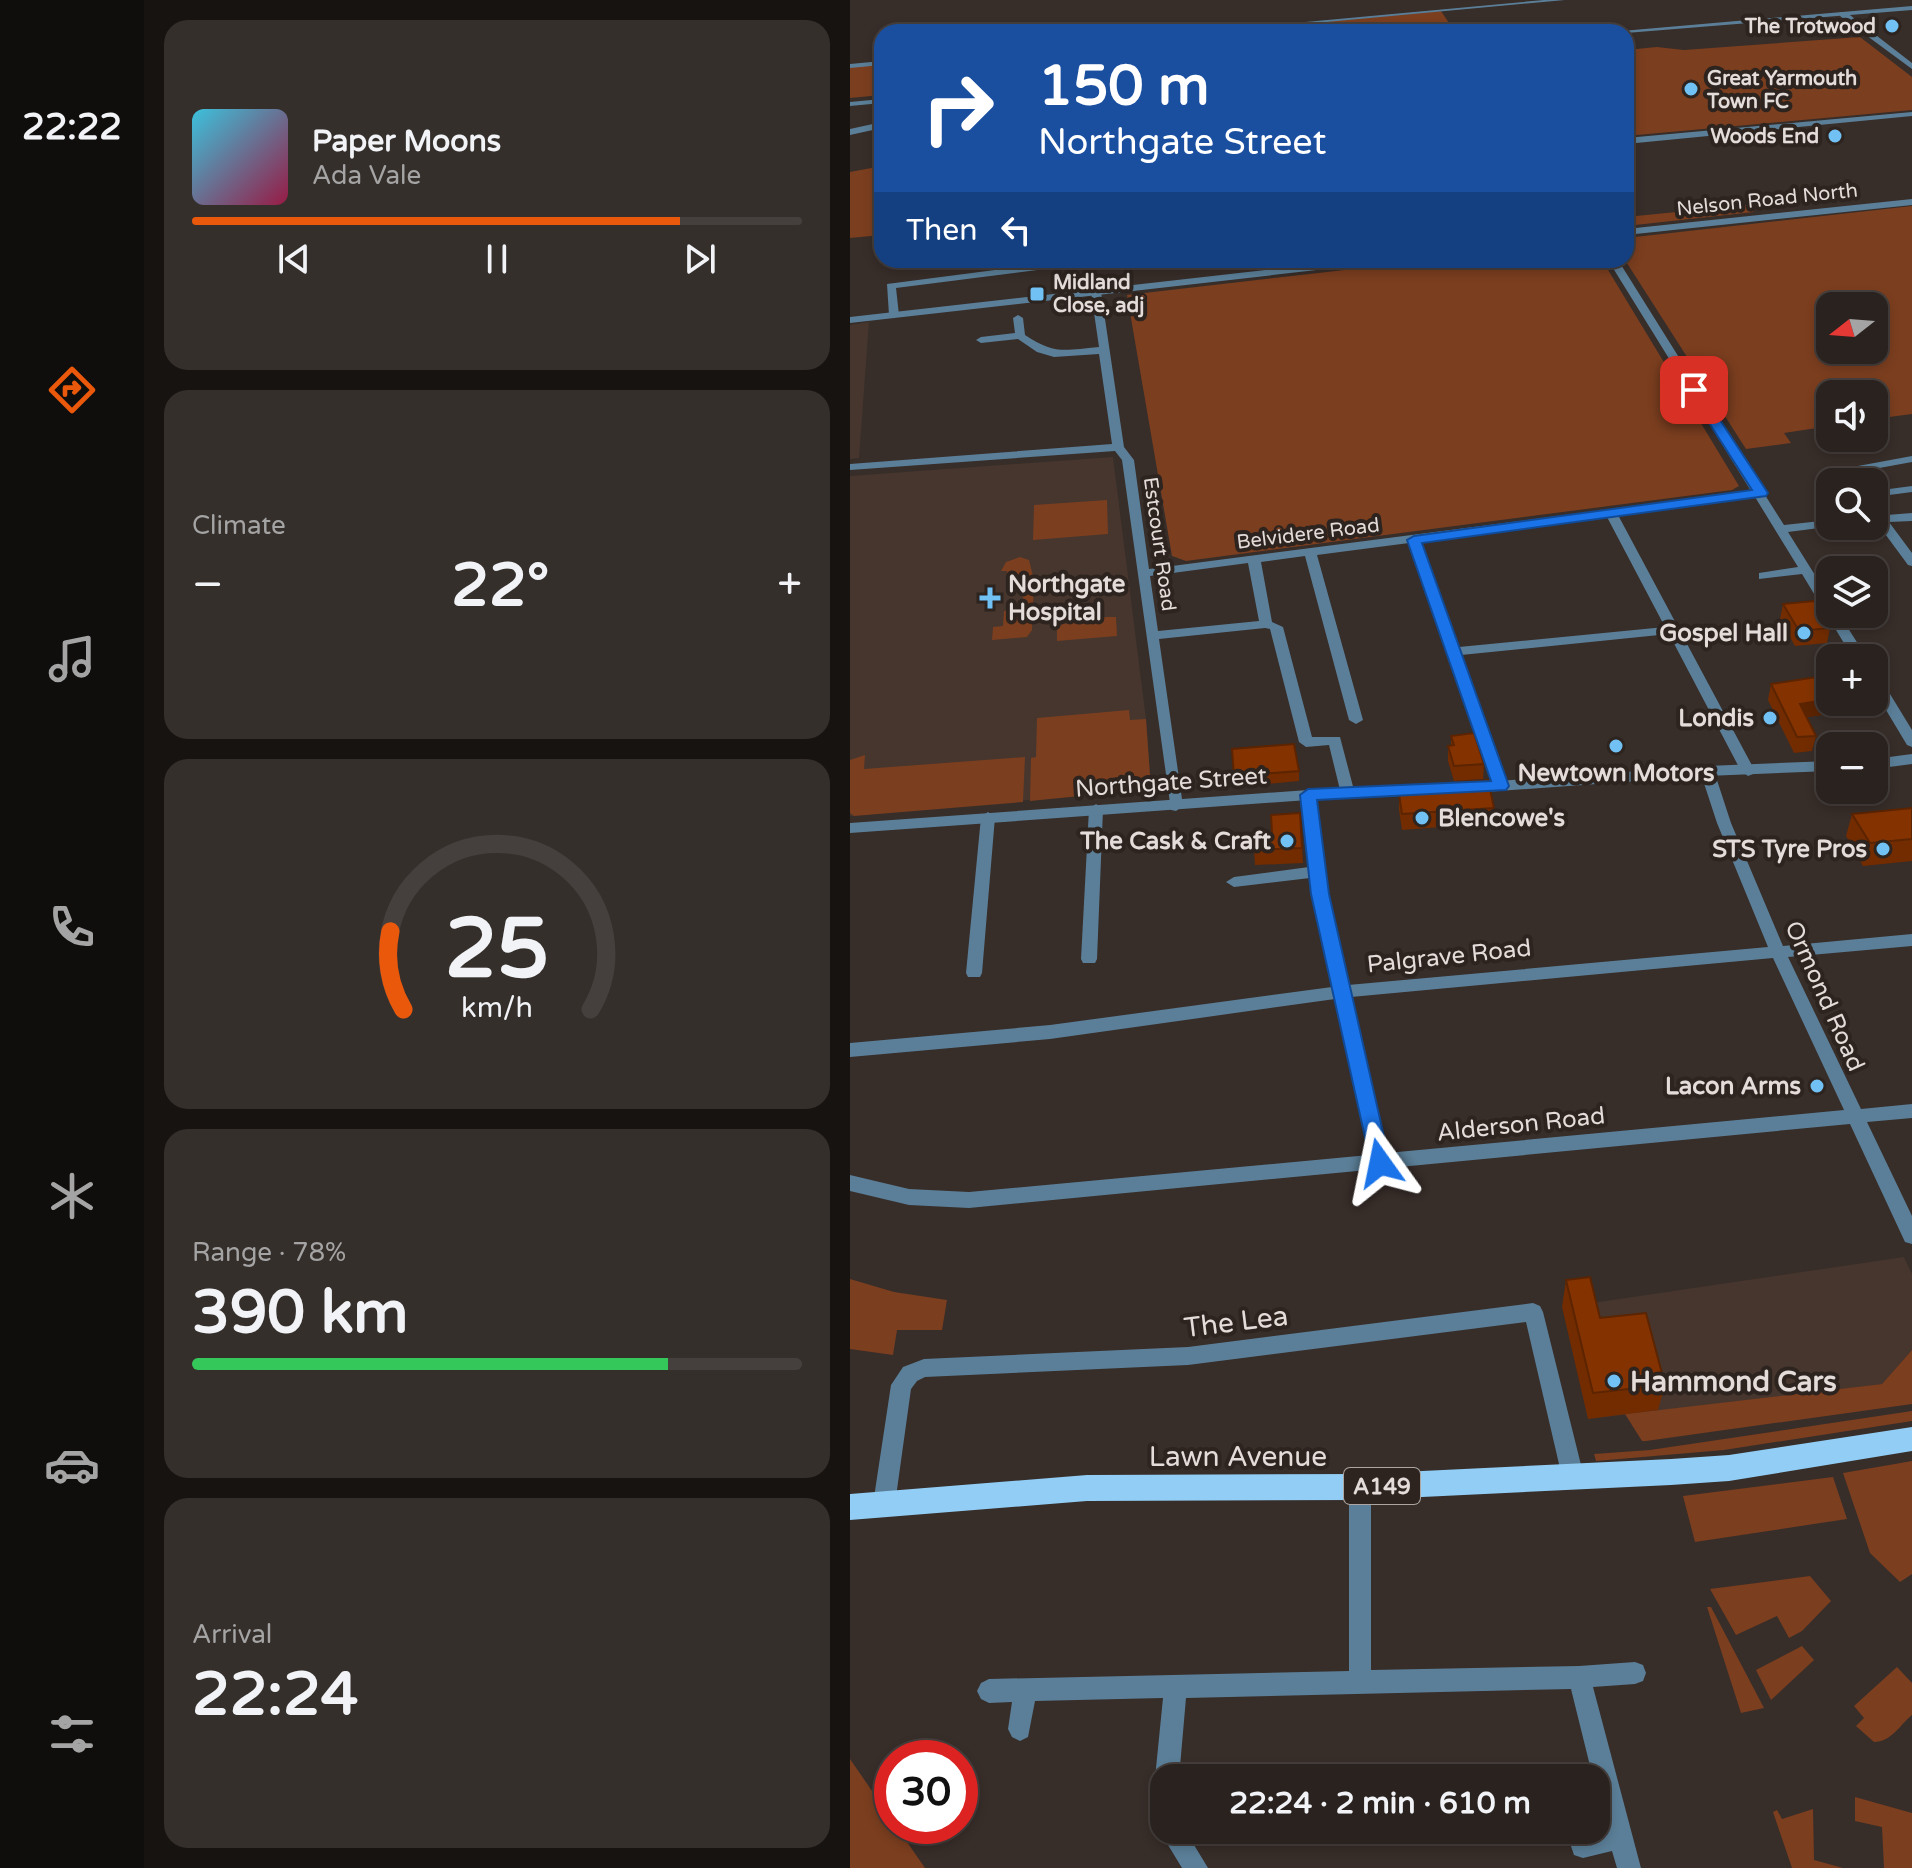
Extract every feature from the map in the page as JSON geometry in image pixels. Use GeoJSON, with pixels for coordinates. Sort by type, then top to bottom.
{"type":"FeatureCollection","features":[{"type":"Feature","properties":{"kind":"main road","name":"Lawn Avenue"},"geometry":{"type":"LineString","coordinates":[[850,1507],[1087,1488],[1360,1487],[1729,1468],[1912,1439]]}},
{"type":"Feature","properties":{"kind":"street"},"geometry":{"type":"LineString","coordinates":[[1291,24],[1562,0]]}},
{"type":"Feature","properties":{"kind":"street"},"geometry":{"type":"LineString","coordinates":[[1634,30],[1912,8]]}},
{"type":"Feature","properties":{"kind":"street"},"geometry":{"type":"LineString","coordinates":[[1843,14],[1912,67]]}},
{"type":"Feature","properties":{"kind":"street"},"geometry":{"type":"LineString","coordinates":[[850,66],[874,64]]}},
{"type":"Feature","properties":{"kind":"street"},"geometry":{"type":"LineString","coordinates":[[850,104],[874,102]]}},
{"type":"Feature","properties":{"kind":"street"},"geometry":{"type":"LineString","coordinates":[[1634,140],[1912,114]]}},
{"type":"Feature","properties":{"kind":"street"},"geometry":{"type":"LineString","coordinates":[[850,132],[874,127]]}},
{"type":"Feature","properties":{"kind":"street","name":"Nelson Road North"},"geometry":{"type":"LineString","coordinates":[[1634,231],[1912,202]]}},
{"type":"Feature","properties":{"kind":"street"},"geometry":{"type":"LineString","coordinates":[[894,315],[891,286],[1033,268]]}},
{"type":"Feature","properties":{"kind":"street"},"geometry":{"type":"LineString","coordinates":[[850,320],[1296,268]]}},
{"type":"Feature","properties":{"kind":"street"},"geometry":{"type":"LineString","coordinates":[[1618,268],[1761,493],[1816,587]]}},
{"type":"Feature","properties":{"kind":"street","name":"Estcourt Road"},"geometry":{"type":"LineString","coordinates":[[1096,292],[1118,447],[1128,460],[1146,573],[1176,806]]}},
{"type":"Feature","properties":{"kind":"street"},"geometry":{"type":"LineString","coordinates":[[1018,318],[1020,336]]}},
{"type":"Feature","properties":{"kind":"street"},"geometry":{"type":"LineString","coordinates":[[981,340],[1020,336],[1041,350],[1054,354],[1106,350]]}},
{"type":"Feature","properties":{"kind":"street"},"geometry":{"type":"LineString","coordinates":[[850,467],[1118,447]]}},
{"type":"Feature","properties":{"kind":"street"},"geometry":{"type":"LineString","coordinates":[[1862,468],[1912,459]]}},
{"type":"Feature","properties":{"kind":"street"},"geometry":{"type":"LineString","coordinates":[[1888,492],[1912,489]]}},
{"type":"Feature","properties":{"kind":"street","name":"Belvidere Road"},"geometry":{"type":"LineString","coordinates":[[1146,573],[1761,493]]}},
{"type":"Feature","properties":{"kind":"street"},"geometry":{"type":"LineString","coordinates":[[1611,513],[1748,771]]}},
{"type":"Feature","properties":{"kind":"street"},"geometry":{"type":"LineString","coordinates":[[1888,519],[1912,517]]}},
{"type":"Feature","properties":{"kind":"street"},"geometry":{"type":"LineString","coordinates":[[1783,529],[1816,525]]}},
{"type":"Feature","properties":{"kind":"street"},"geometry":{"type":"LineString","coordinates":[[1888,533],[1912,562]]}},
{"type":"Feature","properties":{"kind":"street"},"geometry":{"type":"LineString","coordinates":[[1414,540],[1501,786]]}},
{"type":"Feature","properties":{"kind":"street"},"geometry":{"type":"LineString","coordinates":[[1897,544],[1912,542]]}},
{"type":"Feature","properties":{"kind":"street"},"geometry":{"type":"LineString","coordinates":[[1310,553],[1356,720]]}},
{"type":"Feature","properties":{"kind":"street"},"geometry":{"type":"LineString","coordinates":[[1254,560],[1266,624]]}},
{"type":"Feature","properties":{"kind":"street"},"geometry":{"type":"LineString","coordinates":[[1763,576],[1806,570]]}},
{"type":"Feature","properties":{"kind":"street"},"geometry":{"type":"LineString","coordinates":[[1153,636],[1266,624],[1276,627],[1306,742],[1335,740],[1348,794]]}},
{"type":"Feature","properties":{"kind":"street"},"geometry":{"type":"LineString","coordinates":[[1454,652],[1674,630]]}},
{"type":"Feature","properties":{"kind":"street"},"geometry":{"type":"LineString","coordinates":[[1888,702],[1912,742]]}},
{"type":"Feature","properties":{"kind":"street"},"geometry":{"type":"LineString","coordinates":[[1888,762],[1912,759]]}},
{"type":"Feature","properties":{"kind":"street","name":"Northgate Street"},"geometry":{"type":"LineString","coordinates":[[850,828],[1308,795],[1816,767]]}},
{"type":"Feature","properties":{"kind":"street","name":"Ormond Road"},"geometry":{"type":"LineString","coordinates":[[1707,771],[1724,823],[1777,950],[1912,1236]]}},
{"type":"Feature","properties":{"kind":"street"},"geometry":{"type":"LineString","coordinates":[[1308,795],[1316,872],[1380,1163]]}},
{"type":"Feature","properties":{"kind":"street"},"geometry":{"type":"LineString","coordinates":[[1089,959],[1096,809]]}},
{"type":"Feature","properties":{"kind":"street"},"geometry":{"type":"LineString","coordinates":[[974,973],[988,817]]}},
{"type":"Feature","properties":{"kind":"street"},"geometry":{"type":"LineString","coordinates":[[1234,882],[1316,872]]}},
{"type":"Feature","properties":{"kind":"street","name":"Palgrave Road"},"geometry":{"type":"LineString","coordinates":[[850,1050],[1050,1032],[1342,992],[1912,940]]}},
{"type":"Feature","properties":{"kind":"street","name":"Alderson Road"},"geometry":{"type":"LineString","coordinates":[[850,1183],[870,1191],[920,1200],[969,1200],[1912,1111]]}},
{"type":"Feature","properties":{"kind":"street","name":"The Lea"},"geometry":{"type":"LineString","coordinates":[[884,1504],[901,1385],[910,1374],[924,1368],[1188,1356],[1533,1312],[1573,1477]]}},
{"type":"Feature","properties":{"kind":"street"},"geometry":{"type":"LineString","coordinates":[[1360,1487],[1360,1681]]}},
{"type":"Feature","properties":{"kind":"street"},"geometry":{"type":"LineString","coordinates":[[989,1691],[1175,1689],[1635,1673]]}},
{"type":"Feature","properties":{"kind":"street"},"geometry":{"type":"LineString","coordinates":[[1579,1677],[1629,1868]]}},
{"type":"Feature","properties":{"kind":"street"},"geometry":{"type":"LineString","coordinates":[[1168,1764],[1175,1689]]}},
{"type":"Feature","properties":{"kind":"street"},"geometry":{"type":"LineString","coordinates":[[1020,1729],[1025,1691]]}},
{"type":"Feature","properties":{"kind":"street"},"geometry":{"type":"LineString","coordinates":[[1583,1846],[1621,1836]]}},
{"type":"Feature","properties":{"kind":"street"},"geometry":{"type":"LineString","coordinates":[[1180,1844],[1196,1868]]}},
{"type":"Feature","properties":{"kind":"shaded area"},"geometry":{"type":"Polygon","coordinates":[[[1441,11],[1450,24],[1300,24],[1441,11]]]}},
{"type":"Feature","properties":{"kind":"shaded area"},"geometry":{"type":"Polygon","coordinates":[[[1860,37],[1912,77],[1912,110],[1634,135],[1634,49],[1657,47],[1684,50],[1860,37]]]}},
{"type":"Feature","properties":{"kind":"shaded area"},"geometry":{"type":"Polygon","coordinates":[[[874,65],[874,96],[850,98],[850,67],[874,65]]]}},
{"type":"Feature","properties":{"kind":"shaded area"},"geometry":{"type":"Polygon","coordinates":[[[874,168],[874,236],[850,238],[850,172],[874,168]]]}},
{"type":"Feature","properties":{"kind":"shaded area"},"geometry":{"type":"Polygon","coordinates":[[[1747,205],[1754,212],[1634,225],[1634,216],[1747,205]]]}},
{"type":"Feature","properties":{"kind":"shaded area"},"geometry":{"type":"Polygon","coordinates":[[[1912,206],[1912,414],[1888,417],[1888,380],[1816,380],[1816,428],[1784,433],[1791,443],[1746,449],[1630,268],[1634,268],[1634,237],[1912,206]]]}},
{"type":"Feature","properties":{"kind":"shaded area"},"geometry":{"type":"Polygon","coordinates":[[[1362,268],[1607,268],[1739,486],[1732,490],[1186,561],[1172,556],[1127,295],[1362,268]]]}},
{"type":"Feature","properties":{"kind":"shaded area"},"geometry":{"type":"Polygon","coordinates":[[[869,322],[859,458],[850,459],[850,325],[869,322]]]}},
{"type":"Feature","properties":{"kind":"shaded area","name":"Northgate Hospital"},"geometry":{"type":"Polygon","coordinates":[[[1113,457],[1146,719],[1151,789],[850,816],[850,476],[1113,457]]]}},
{"type":"Feature","properties":{"kind":"shaded area"},"geometry":{"type":"Polygon","coordinates":[[[1107,500],[1108,534],[1033,540],[1034,505],[1107,500]]]}},
{"type":"Feature","properties":{"kind":"shaded area"},"geometry":{"type":"Polygon","coordinates":[[[1020,557],[1029,560],[1034,580],[1032,630],[1027,637],[992,640],[993,627],[1003,626],[1004,611],[1022,609],[1023,588],[1006,589],[1007,571],[1001,571],[1006,562],[1020,557]]]}},
{"type":"Feature","properties":{"kind":"shaded area"},"geometry":{"type":"Polygon","coordinates":[[[1116,617],[1117,636],[1057,641],[1057,628],[1063,624],[1116,617]]]}},
{"type":"Feature","properties":{"kind":"shaded area"},"geometry":{"type":"Polygon","coordinates":[[[1129,710],[1130,720],[1146,719],[1151,789],[1030,801],[1031,758],[1036,757],[1037,718],[1129,710]]]}},
{"type":"Feature","properties":{"kind":"shaded area"},"geometry":{"type":"Polygon","coordinates":[[[865,755],[864,769],[1025,757],[1023,802],[854,816],[850,813],[850,760],[865,755]]]}},
{"type":"Feature","properties":{"kind":"shaded area"},"geometry":{"type":"Polygon","coordinates":[[[1904,1257],[1912,1274],[1912,1350],[1882,1384],[1588,1419],[1585,1304],[1904,1257]]]}},
{"type":"Feature","properties":{"kind":"shaded area"},"geometry":{"type":"Polygon","coordinates":[[[850,1279],[894,1292],[947,1300],[942,1330],[897,1330],[893,1355],[850,1349],[850,1279]]]}},
{"type":"Feature","properties":{"kind":"shaded area"},"geometry":{"type":"Polygon","coordinates":[[[1912,1350],[1912,1404],[1646,1441],[1642,1441],[1625,1414],[1882,1384],[1912,1350]]]}},
{"type":"Feature","properties":{"kind":"shaded area"},"geometry":{"type":"Polygon","coordinates":[[[1912,1411],[1912,1421],[1724,1450],[1596,1461],[1594,1454],[1650,1450],[1912,1411]]]}},
{"type":"Feature","properties":{"kind":"shaded area"},"geometry":{"type":"Polygon","coordinates":[[[1912,1461],[1912,1574],[1900,1582],[1870,1553],[1843,1473],[1912,1461]]]}},
{"type":"Feature","properties":{"kind":"shaded area"},"geometry":{"type":"Polygon","coordinates":[[[1833,1477],[1847,1519],[1695,1542],[1683,1496],[1833,1477]]]}},
{"type":"Feature","properties":{"kind":"shaded area"},"geometry":{"type":"Polygon","coordinates":[[[1810,1576],[1831,1601],[1802,1631],[1789,1638],[1777,1616],[1736,1635],[1710,1589],[1810,1576]]]}},
{"type":"Feature","properties":{"kind":"shaded area"},"geometry":{"type":"Polygon","coordinates":[[[1707,1607],[1711,1607],[1764,1708],[1741,1713],[1707,1607]]]}},
{"type":"Feature","properties":{"kind":"shaded area"},"geometry":{"type":"Polygon","coordinates":[[[1802,1646],[1814,1660],[1771,1700],[1756,1670],[1802,1646]]]}},
{"type":"Feature","properties":{"kind":"shaded area"},"geometry":{"type":"Polygon","coordinates":[[[1897,1667],[1912,1683],[1912,1715],[1890,1736],[1874,1742],[1856,1726],[1864,1718],[1854,1706],[1897,1667]]]}},
{"type":"Feature","properties":{"kind":"shaded area"},"geometry":{"type":"Polygon","coordinates":[[[850,1759],[874,1794],[874,1844],[908,1844],[925,1868],[850,1868],[850,1759]]]}},
{"type":"Feature","properties":{"kind":"shaded area"},"geometry":{"type":"Polygon","coordinates":[[[1855,1797],[1912,1813],[1912,1868],[1884,1868],[1882,1827],[1855,1821],[1855,1797]]]}},
{"type":"Feature","properties":{"kind":"shaded area"},"geometry":{"type":"Polygon","coordinates":[[[1813,1809],[1814,1860],[1843,1868],[1792,1868],[1773,1812],[1777,1810],[1782,1819],[1813,1809]]]}},
{"type":"Feature","properties":{"kind":"building"},"geometry":{"type":"Polygon","coordinates":[[[1814,601],[1816,628],[1830,628],[1799,631],[1783,604],[1814,601]]]}},
{"type":"Feature","properties":{"kind":"building"},"geometry":{"type":"Polygon","coordinates":[[[1816,677],[1816,701],[1800,704],[1816,736],[1797,737],[1771,684],[1816,677]]]}},
{"type":"Feature","properties":{"kind":"building"},"geometry":{"type":"Polygon","coordinates":[[[1474,733],[1484,764],[1454,766],[1448,746],[1454,745],[1451,736],[1474,733]]]}},
{"type":"Feature","properties":{"kind":"building"},"geometry":{"type":"Polygon","coordinates":[[[1294,744],[1299,771],[1234,776],[1232,749],[1294,744]]]}},
{"type":"Feature","properties":{"kind":"building"},"geometry":{"type":"Polygon","coordinates":[[[1488,780],[1494,808],[1402,814],[1399,794],[1412,794],[1412,789],[1460,786],[1458,782],[1488,780]]]}},
{"type":"Feature","properties":{"kind":"building"},"geometry":{"type":"Polygon","coordinates":[[[1912,808],[1912,839],[1870,843],[1852,814],[1912,808]]]}},
{"type":"Feature","properties":{"kind":"building"},"geometry":{"type":"Polygon","coordinates":[[[1300,813],[1302,848],[1254,850],[1254,833],[1272,833],[1271,815],[1300,813]]]}},
{"type":"Feature","properties":{"kind":"building"},"geometry":{"type":"Polygon","coordinates":[[[1590,1277],[1600,1318],[1646,1313],[1665,1385],[1593,1393],[1566,1280],[1590,1277]]]}},
{"type":"Feature","properties":{"kind":"place","name":"The Trotwood"},"geometry":{"type":"Point","coordinates":[1892,26]}},
{"type":"Feature","properties":{"kind":"place","name":"Great Yarmouth Town FC"},"geometry":{"type":"Point","coordinates":[1691,89]}},
{"type":"Feature","properties":{"kind":"place","name":"Woods End"},"geometry":{"type":"Point","coordinates":[1835,136]}},
{"type":"Feature","properties":{"kind":"place","name":"Midland Close, adj"},"geometry":{"type":"Point","coordinates":[1037,294]}},
{"type":"Feature","properties":{"kind":"place","name":"Northgate Hospital"},"geometry":{"type":"Point","coordinates":[990,598]}},
{"type":"Feature","properties":{"kind":"place","name":"Gospel Hall"},"geometry":{"type":"Point","coordinates":[1804,633]}},
{"type":"Feature","properties":{"kind":"place","name":"Londis"},"geometry":{"type":"Point","coordinates":[1770,718]}},
{"type":"Feature","properties":{"kind":"place","name":"Newtown Motors"},"geometry":{"type":"Point","coordinates":[1616,746]}},
{"type":"Feature","properties":{"kind":"place","name":"Blencowe's"},"geometry":{"type":"Point","coordinates":[1422,818]}},
{"type":"Feature","properties":{"kind":"place","name":"The Cask & Craft"},"geometry":{"type":"Point","coordinates":[1287,841]}},
{"type":"Feature","properties":{"kind":"place","name":"STS Tyre Pros"},"geometry":{"type":"Point","coordinates":[1883,849]}},
{"type":"Feature","properties":{"kind":"place","name":"Lacon Arms"},"geometry":{"type":"Point","coordinates":[1817,1086]}},
{"type":"Feature","properties":{"kind":"place","name":"Hammond Cars"},"geometry":{"type":"Point","coordinates":[1614,1381]}},
{"type":"Feature","properties":{"kind":"route"},"geometry":{"type":"LineString","coordinates":[[1380,1163],[1320,894],[1308,795],[1501,786],[1414,540],[1761,493],[1694,390]]}}]}
